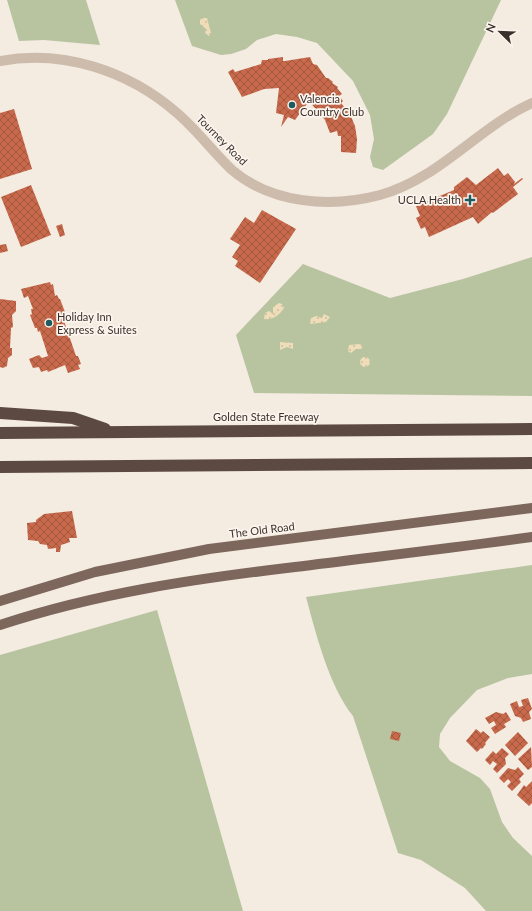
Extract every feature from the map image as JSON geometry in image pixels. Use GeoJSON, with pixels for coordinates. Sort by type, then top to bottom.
{"type":"FeatureCollection","features":[{"type":"Feature","properties":{"kind":"highway"},"geometry":{"type":"LineString","coordinates":[[0,413],[73,418],[115,432]]}},
{"type":"Feature","properties":{"kind":"highway","name":"Golden State Freeway"},"geometry":{"type":"LineString","coordinates":[[0,433],[532,429]]}},
{"type":"Feature","properties":{"kind":"highway"},"geometry":{"type":"LineString","coordinates":[[0,467],[532,463]]}},
{"type":"Feature","properties":{"kind":"highway"},"geometry":{"type":"LineString","coordinates":[[0,474],[31,466]]}},
{"type":"Feature","properties":{"kind":"main road","name":"The Old Road"},"geometry":{"type":"LineString","coordinates":[[0,601],[95,572],[209,549],[532,508]]}},
{"type":"Feature","properties":{"kind":"main road"},"geometry":{"type":"LineString","coordinates":[[0,625],[72,603],[174,582],[532,537]]}},
{"type":"Feature","properties":{"kind":"street","name":"Tourney Road"},"geometry":{"type":"LineString","coordinates":[[0,61],[38,57],[67,60],[92,66],[119,76],[165,102],[179,114],[232,170],[244,179],[275,194],[313,201],[359,200],[380,195],[406,186],[448,162],[497,124],[532,103]]}},
{"type":"Feature","properties":{"kind":"green space"},"geometry":{"type":"Polygon","coordinates":[[[7,0],[86,0],[100,45],[44,40],[19,41],[7,0]]]}},
{"type":"Feature","properties":{"kind":"green space","name":"Valencia Country Club"},"geometry":{"type":"Polygon","coordinates":[[[175,0],[501,0],[447,114],[433,134],[383,170],[373,167],[370,157],[374,139],[370,115],[353,81],[317,43],[297,37],[276,34],[257,40],[246,49],[231,54],[221,55],[192,46],[175,0]]]}},
{"type":"Feature","properties":{"kind":"green space"},"geometry":{"type":"Polygon","coordinates":[[[532,257],[532,396],[254,393],[236,335],[303,264],[390,298],[463,279],[532,257]]]}},
{"type":"Feature","properties":{"kind":"green space"},"geometry":{"type":"Polygon","coordinates":[[[532,565],[532,674],[508,678],[477,690],[450,718],[440,734],[439,747],[450,761],[480,778],[490,789],[502,822],[513,838],[532,856],[532,911],[486,911],[465,888],[421,860],[398,853],[353,716],[344,704],[324,659],[306,597],[532,565]]]}},
{"type":"Feature","properties":{"kind":"green space"},"geometry":{"type":"Polygon","coordinates":[[[157,610],[243,911],[0,911],[0,655],[157,610]]]}},
{"type":"Feature","properties":{"kind":"sand"},"geometry":{"type":"Polygon","coordinates":[[[202,18],[207,18],[211,33],[209,36],[205,33],[206,29],[200,24],[200,20],[202,18]]]}},
{"type":"Feature","properties":{"kind":"sand"},"geometry":{"type":"Polygon","coordinates":[[[279,303],[282,304],[284,308],[280,313],[273,318],[264,319],[265,313],[269,311],[273,314],[273,307],[279,303]]]}},
{"type":"Feature","properties":{"kind":"sand"},"geometry":{"type":"Polygon","coordinates":[[[324,314],[330,317],[326,322],[310,324],[311,318],[316,316],[322,318],[324,314]]]}},
{"type":"Feature","properties":{"kind":"sand"},"geometry":{"type":"Polygon","coordinates":[[[280,342],[293,343],[293,349],[287,347],[280,350],[280,342]]]}},
{"type":"Feature","properties":{"kind":"sand"},"geometry":{"type":"Polygon","coordinates":[[[359,344],[363,346],[361,349],[356,349],[351,353],[348,351],[349,345],[359,344]]]}},
{"type":"Feature","properties":{"kind":"sand"},"geometry":{"type":"Polygon","coordinates":[[[365,357],[370,362],[365,367],[360,362],[365,357]]]}},
{"type":"Feature","properties":{"kind":"building","name":"Valencia Country Club"},"geometry":{"type":"Polygon","coordinates":[[[283,57],[283,61],[285,61],[310,57],[313,64],[317,65],[326,78],[338,87],[337,88],[342,94],[339,96],[343,101],[341,103],[345,108],[347,107],[355,126],[357,139],[356,153],[341,152],[341,136],[338,136],[337,131],[330,133],[325,120],[309,101],[295,120],[288,117],[281,127],[284,115],[276,113],[279,88],[264,89],[242,97],[228,72],[233,69],[235,72],[261,64],[262,60],[283,57]]]}},
{"type":"Feature","properties":{"kind":"building"},"geometry":{"type":"Polygon","coordinates":[[[14,109],[32,169],[0,179],[0,113],[14,109]]]}},
{"type":"Feature","properties":{"kind":"building","name":"UCLA Health"},"geometry":{"type":"Polygon","coordinates":[[[498,168],[504,176],[508,173],[515,182],[514,184],[522,178],[523,179],[513,187],[518,194],[478,224],[473,217],[429,237],[425,227],[421,229],[416,218],[420,216],[416,206],[454,190],[454,187],[467,177],[476,185],[498,168]]]}},
{"type":"Feature","properties":{"kind":"building"},"geometry":{"type":"Polygon","coordinates":[[[31,185],[51,235],[21,247],[1,197],[31,185]]]}},
{"type":"Feature","properties":{"kind":"building"},"geometry":{"type":"Polygon","coordinates":[[[262,210],[296,229],[260,283],[235,266],[238,261],[232,257],[240,245],[230,239],[245,217],[254,223],[262,210]]]}},
{"type":"Feature","properties":{"kind":"building"},"geometry":{"type":"Polygon","coordinates":[[[62,224],[65,235],[60,237],[56,226],[62,224]]]}},
{"type":"Feature","properties":{"kind":"building"},"geometry":{"type":"Polygon","coordinates":[[[6,244],[8,251],[0,253],[0,245],[6,244]]]}},
{"type":"Feature","properties":{"kind":"building","name":"Holiday Inn Express & Suites"},"geometry":{"type":"Polygon","coordinates":[[[50,282],[51,285],[53,284],[55,296],[57,295],[60,299],[65,312],[63,313],[65,317],[63,318],[76,356],[78,356],[81,364],[78,365],[80,369],[68,373],[65,365],[48,372],[47,370],[41,372],[39,367],[33,368],[29,359],[39,355],[42,358],[48,356],[40,331],[38,332],[37,328],[35,328],[30,315],[32,314],[31,309],[33,309],[28,296],[24,298],[21,289],[50,282]]]}},
{"type":"Feature","properties":{"kind":"building"},"geometry":{"type":"Polygon","coordinates":[[[0,299],[16,301],[16,311],[12,315],[13,327],[11,328],[10,348],[12,348],[12,355],[8,358],[7,366],[3,368],[0,367],[0,299]]]}},
{"type":"Feature","properties":{"kind":"building"},"geometry":{"type":"Polygon","coordinates":[[[72,511],[77,538],[69,538],[70,542],[61,545],[60,552],[56,552],[56,548],[48,549],[47,545],[40,544],[38,541],[28,540],[27,523],[36,522],[36,520],[44,514],[72,511]]]}},
{"type":"Feature","properties":{"kind":"building"},"geometry":{"type":"Polygon","coordinates":[[[528,698],[532,709],[529,712],[531,719],[523,722],[521,718],[515,716],[510,704],[517,701],[519,707],[523,706],[521,700],[528,698]]]}},
{"type":"Feature","properties":{"kind":"building"},"geometry":{"type":"Polygon","coordinates":[[[496,712],[503,714],[506,712],[511,720],[504,724],[506,727],[495,734],[491,728],[496,725],[494,721],[489,724],[485,718],[496,712]]]}},
{"type":"Feature","properties":{"kind":"building"},"geometry":{"type":"Polygon","coordinates":[[[476,729],[481,733],[483,731],[490,737],[482,749],[481,748],[477,752],[466,741],[476,729]]]}},
{"type":"Feature","properties":{"kind":"building"},"geometry":{"type":"Polygon","coordinates":[[[392,731],[401,733],[399,741],[390,739],[392,731]]]}},
{"type":"Feature","properties":{"kind":"building"},"geometry":{"type":"Polygon","coordinates":[[[518,732],[528,743],[515,756],[505,745],[518,732]]]}},
{"type":"Feature","properties":{"kind":"building"},"geometry":{"type":"Polygon","coordinates":[[[531,747],[532,767],[528,770],[518,759],[531,747]]]}},
{"type":"Feature","properties":{"kind":"building"},"geometry":{"type":"Polygon","coordinates":[[[502,748],[509,754],[505,758],[506,764],[497,773],[493,769],[497,764],[493,761],[490,765],[485,760],[493,751],[496,754],[502,748]]]}},
{"type":"Feature","properties":{"kind":"building"},"geometry":{"type":"Polygon","coordinates":[[[518,767],[524,774],[519,779],[521,782],[512,791],[507,786],[511,782],[508,779],[504,783],[499,778],[508,768],[515,770],[518,767]]]}},
{"type":"Feature","properties":{"kind":"building"},"geometry":{"type":"Polygon","coordinates":[[[532,781],[532,803],[529,806],[517,795],[524,785],[526,787],[532,781]]]}},
{"type":"Feature","properties":{"kind":"place","name":"Valencia Country Club"},"geometry":{"type":"Point","coordinates":[292,105]}},
{"type":"Feature","properties":{"kind":"place","name":"UCLA Health"},"geometry":{"type":"Point","coordinates":[470,200]}},
{"type":"Feature","properties":{"kind":"place","name":"Holiday Inn Express & Suites"},"geometry":{"type":"Point","coordinates":[49,323]}}]}
